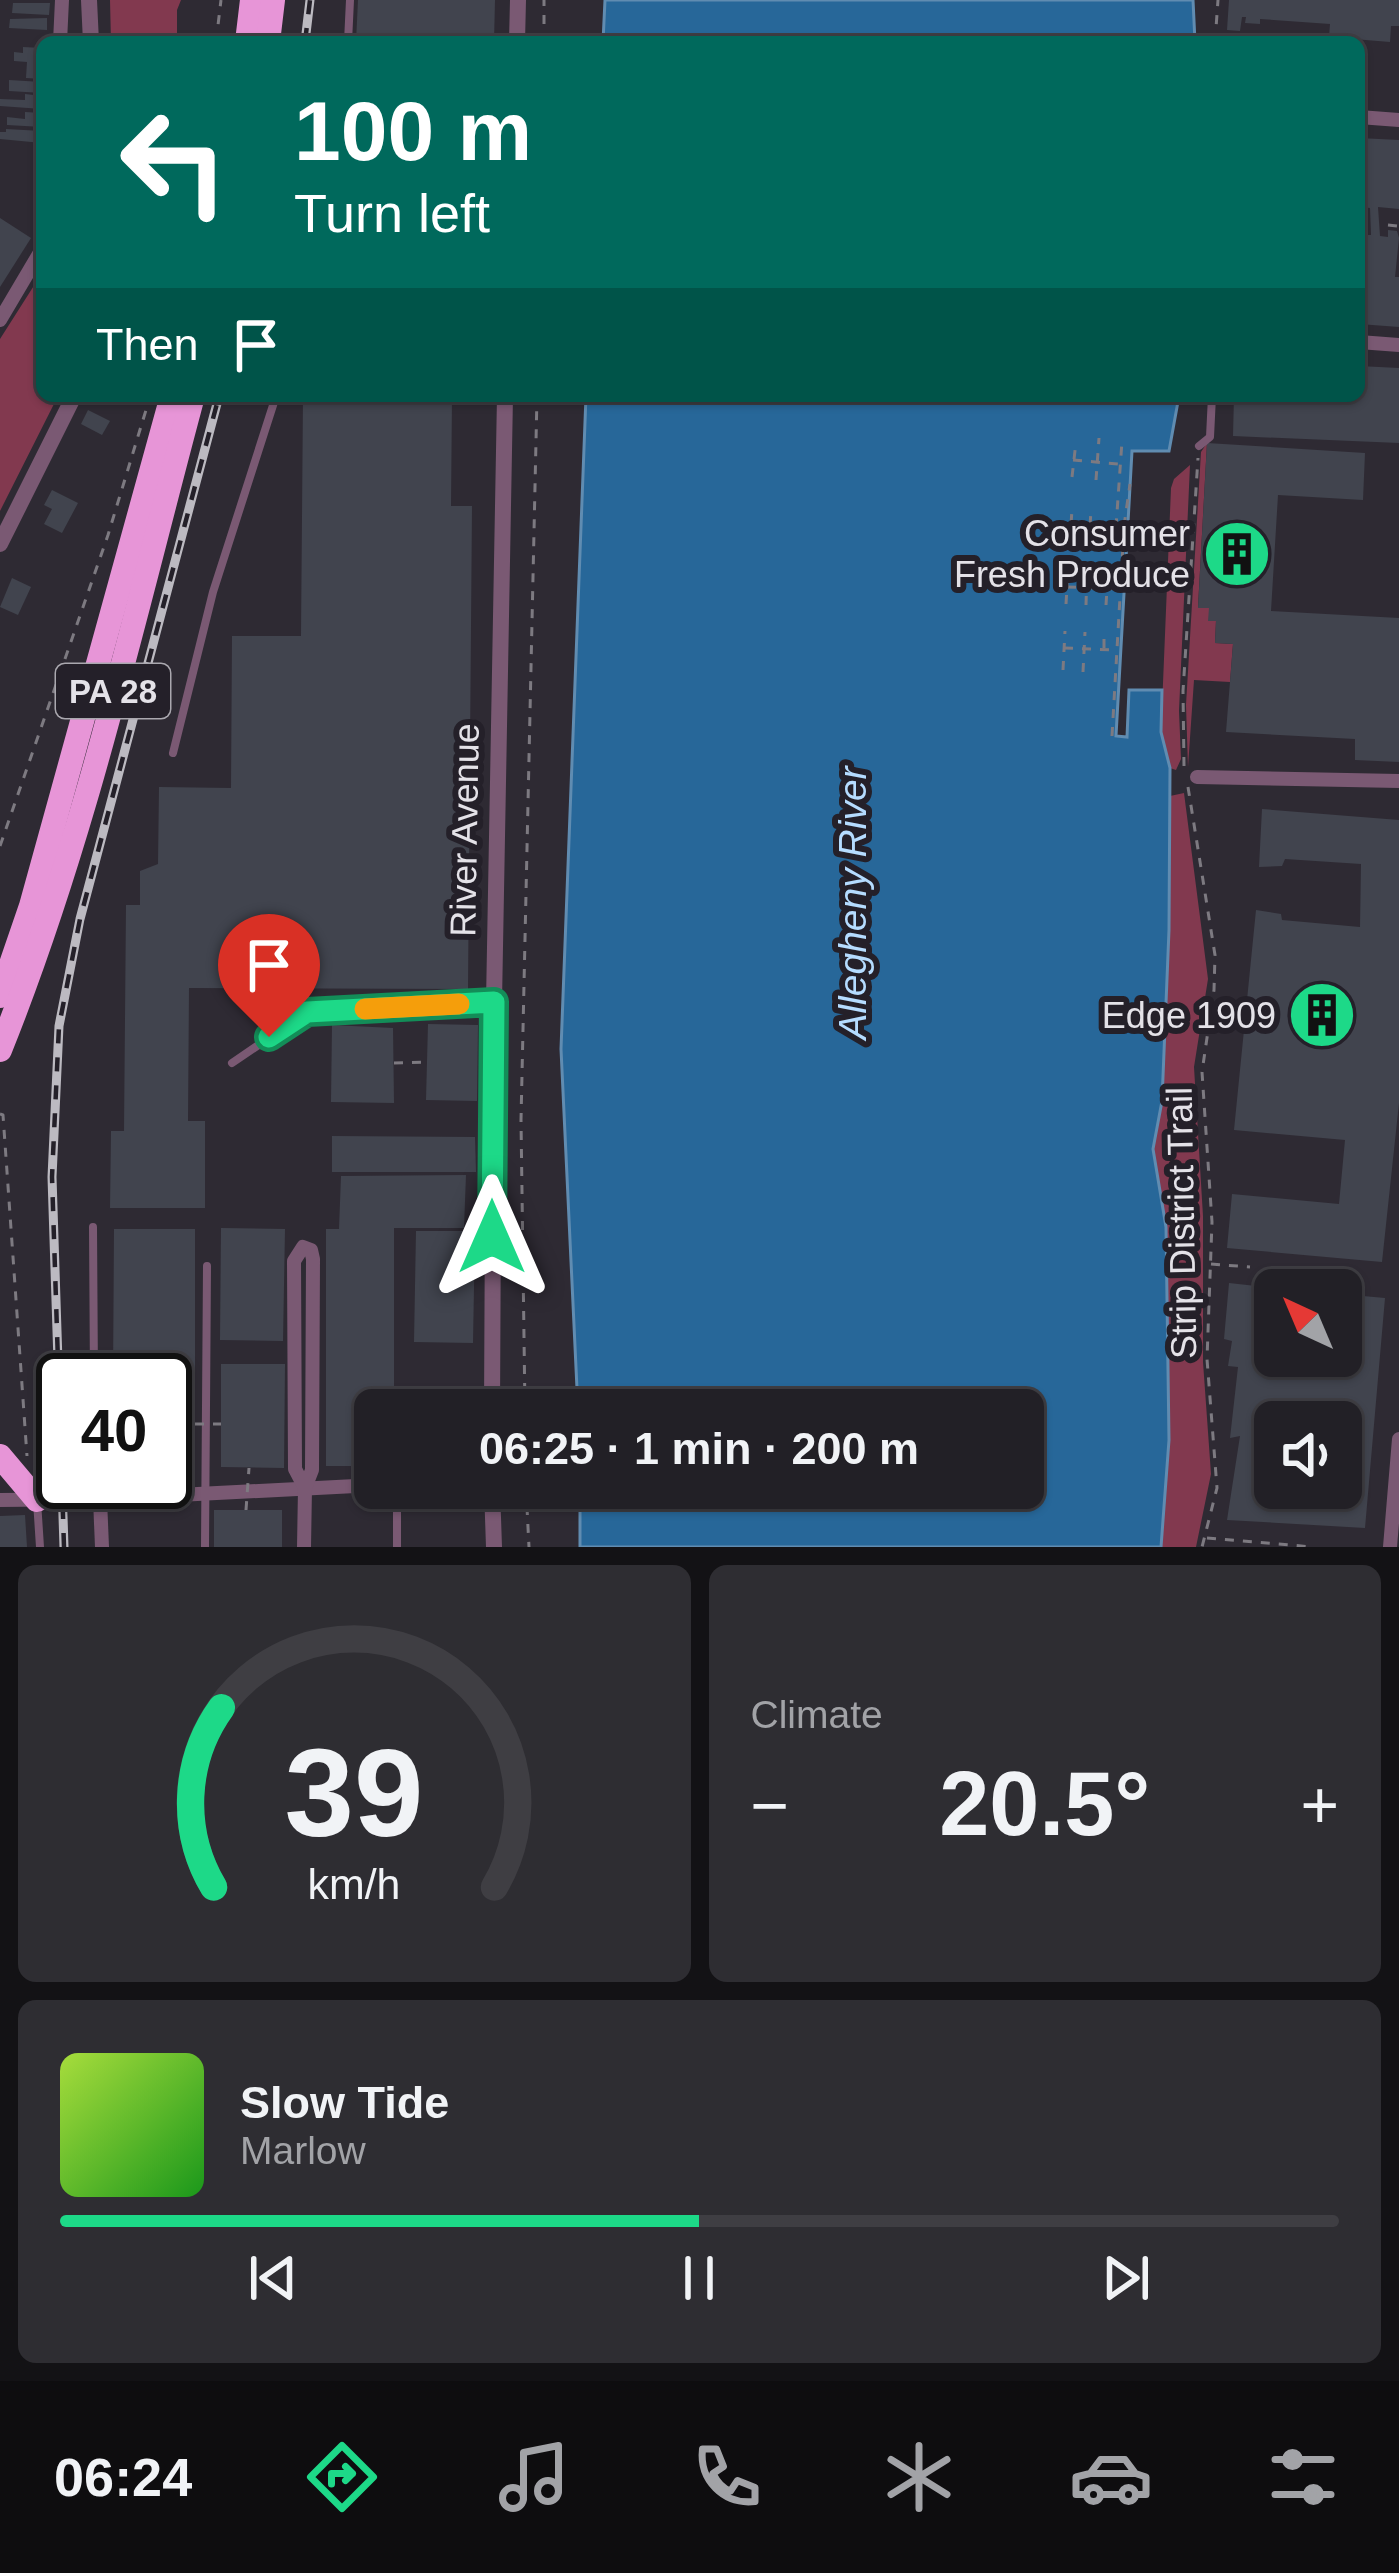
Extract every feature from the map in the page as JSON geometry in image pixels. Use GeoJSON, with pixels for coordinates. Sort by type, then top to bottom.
{"type":"FeatureCollection","features":[{"type":"Feature","properties":{"kind":"highway"},"geometry":{"type":"LineString","coordinates":[[248,36],[252,0]]}},
{"type":"Feature","properties":{"kind":"highway"},"geometry":{"type":"LineString","coordinates":[[269,36],[273,0]]}},
{"type":"Feature","properties":{"kind":"highway","name":"PA 28"},"geometry":{"type":"LineString","coordinates":[[0,995],[31,906],[170,402]]}},
{"type":"Feature","properties":{"kind":"highway","name":"PA 28"},"geometry":{"type":"LineString","coordinates":[[0,1050],[27,983],[79,821],[191,402]]}},
{"type":"Feature","properties":{"kind":"highway"},"geometry":{"type":"LineString","coordinates":[[0,970],[31,906]]}},
{"type":"Feature","properties":{"kind":"highway"},"geometry":{"type":"LineString","coordinates":[[0,1456],[36,1499]]}},
{"type":"Feature","properties":{"kind":"street"},"geometry":{"type":"LineString","coordinates":[[60,36],[62,0]]}},
{"type":"Feature","properties":{"kind":"street"},"geometry":{"type":"LineString","coordinates":[[89,0],[91,36]]}},
{"type":"Feature","properties":{"kind":"street"},"geometry":{"type":"LineString","coordinates":[[517,36],[518,0]]}},
{"type":"Feature","properties":{"kind":"street"},"geometry":{"type":"LineString","coordinates":[[1365,117],[1399,120]]}},
{"type":"Feature","properties":{"kind":"street"},"geometry":{"type":"LineString","coordinates":[[0,320],[36,259]]}},
{"type":"Feature","properties":{"kind":"street"},"geometry":{"type":"LineString","coordinates":[[1365,342],[1399,345]]}},
{"type":"Feature","properties":{"kind":"street"},"geometry":{"type":"LineString","coordinates":[[0,544],[71,402]]}},
{"type":"Feature","properties":{"kind":"street","name":"River Avenue"},"geometry":{"type":"LineString","coordinates":[[492,1389],[506,402]]}},
{"type":"Feature","properties":{"kind":"street"},"geometry":{"type":"LineString","coordinates":[[1198,777],[1399,781]]}},
{"type":"Feature","properties":{"kind":"street"},"geometry":{"type":"LineString","coordinates":[[304,1547],[305,1488],[312,1470],[313,1259],[311,1250],[302,1247],[294,1262],[294,1446],[295,1469],[305,1488]]}},
{"type":"Feature","properties":{"kind":"street"},"geometry":{"type":"LineString","coordinates":[[1393,1539],[1399,1439]]}},
{"type":"Feature","properties":{"kind":"street"},"geometry":{"type":"LineString","coordinates":[[192,1495],[354,1486]]}},
{"type":"Feature","properties":{"kind":"street"},"geometry":{"type":"LineString","coordinates":[[0,1500],[36,1500]]}},
{"type":"Feature","properties":{"kind":"street"},"geometry":{"type":"LineString","coordinates":[[100,1509],[102,1547]]}},
{"type":"Feature","properties":{"kind":"street"},"geometry":{"type":"LineString","coordinates":[[493,1509],[494,1547]]}},
{"type":"Feature","properties":{"kind":"lane"},"geometry":{"type":"LineString","coordinates":[[348,36],[350,0]]}},
{"type":"Feature","properties":{"kind":"lane"},"geometry":{"type":"LineString","coordinates":[[173,753],[214,592],[274,402]]}},
{"type":"Feature","properties":{"kind":"lane"},"geometry":{"type":"LineString","coordinates":[[1199,446],[1210,437],[1212,402]]}},
{"type":"Feature","properties":{"kind":"lane"},"geometry":{"type":"LineString","coordinates":[[232,1063],[307,1012],[494,1002]]}},
{"type":"Feature","properties":{"kind":"lane"},"geometry":{"type":"LineString","coordinates":[[93,1227],[94,1353]]}},
{"type":"Feature","properties":{"kind":"lane"},"geometry":{"type":"LineString","coordinates":[[205,1547],[206,1266]]}},
{"type":"Feature","properties":{"kind":"lane"},"geometry":{"type":"LineString","coordinates":[[38,1509],[40,1547]]}},
{"type":"Feature","properties":{"kind":"lane"},"geometry":{"type":"LineString","coordinates":[[397,1509],[397,1547]]}},
{"type":"Feature","properties":{"kind":"path"},"geometry":{"type":"LineString","coordinates":[[217,36],[221,0]]}},
{"type":"Feature","properties":{"kind":"path"},"geometry":{"type":"LineString","coordinates":[[544,0],[544,36]]}},
{"type":"Feature","properties":{"kind":"path"},"geometry":{"type":"LineString","coordinates":[[1215,36],[1218,0]]}},
{"type":"Feature","properties":{"kind":"path"},"geometry":{"type":"LineString","coordinates":[[1388,225],[1398,226]]}},
{"type":"Feature","properties":{"kind":"path"},"geometry":{"type":"LineString","coordinates":[[0,846],[93,580],[148,402]]}},
{"type":"Feature","properties":{"kind":"path"},"geometry":{"type":"LineString","coordinates":[[525,1389],[520,1120],[537,402]]}},
{"type":"Feature","properties":{"kind":"path"},"geometry":{"type":"LineString","coordinates":[[1096,479],[1099,439]]}},
{"type":"Feature","properties":{"kind":"path"},"geometry":{"type":"LineString","coordinates":[[1109,543],[1122,441]]}},
{"type":"Feature","properties":{"kind":"path"},"geometry":{"type":"LineString","coordinates":[[1072,477],[1076,442]]}},
{"type":"Feature","properties":{"kind":"path","name":"Strip District Trail"},"geometry":{"type":"LineString","coordinates":[[1199,446],[1182,728],[1184,767],[1215,955],[1202,1072],[1211,1206],[1207,1359],[1217,1488],[1202,1547]]}},
{"type":"Feature","properties":{"kind":"path"},"geometry":{"type":"LineString","coordinates":[[1073,460],[1120,464]]}},
{"type":"Feature","properties":{"kind":"path"},"geometry":{"type":"LineString","coordinates":[[1112,736],[1130,484]]}},
{"type":"Feature","properties":{"kind":"path"},"geometry":{"type":"LineString","coordinates":[[1070,541],[1072,509]]}},
{"type":"Feature","properties":{"kind":"path"},"geometry":{"type":"LineString","coordinates":[[1089,543],[1091,510]]}},
{"type":"Feature","properties":{"kind":"path"},"geometry":{"type":"LineString","coordinates":[[1071,525],[1124,528]]}},
{"type":"Feature","properties":{"kind":"path"},"geometry":{"type":"LineString","coordinates":[[1066,604],[1068,571]]}},
{"type":"Feature","properties":{"kind":"path"},"geometry":{"type":"LineString","coordinates":[[1086,605],[1087,572]]}},
{"type":"Feature","properties":{"kind":"path"},"geometry":{"type":"LineString","coordinates":[[1106,605],[1108,573]]}},
{"type":"Feature","properties":{"kind":"path"},"geometry":{"type":"LineString","coordinates":[[1067,586],[1119,589]]}},
{"type":"Feature","properties":{"kind":"path"},"geometry":{"type":"LineString","coordinates":[[1063,670],[1065,631]]}},
{"type":"Feature","properties":{"kind":"path"},"geometry":{"type":"LineString","coordinates":[[1083,672],[1085,632]]}},
{"type":"Feature","properties":{"kind":"path"},"geometry":{"type":"LineString","coordinates":[[1104,650],[1105,634]]}},
{"type":"Feature","properties":{"kind":"path"},"geometry":{"type":"LineString","coordinates":[[1064,648],[1117,650]]}},
{"type":"Feature","properties":{"kind":"path"},"geometry":{"type":"LineString","coordinates":[[394,1064],[427,1062]]}},
{"type":"Feature","properties":{"kind":"path"},"geometry":{"type":"LineString","coordinates":[[2,1114],[26,1454],[32,1464]]}},
{"type":"Feature","properties":{"kind":"path"},"geometry":{"type":"LineString","coordinates":[[1211,1264],[1250,1267]]}},
{"type":"Feature","properties":{"kind":"path"},"geometry":{"type":"LineString","coordinates":[[195,1424],[221,1424]]}},
{"type":"Feature","properties":{"kind":"path"},"geometry":{"type":"LineString","coordinates":[[246,1510],[249,1468]]}},
{"type":"Feature","properties":{"kind":"path"},"geometry":{"type":"LineString","coordinates":[[527,1509],[529,1547]]}},
{"type":"Feature","properties":{"kind":"path"},"geometry":{"type":"LineString","coordinates":[[1204,1538],[1312,1547]]}},
{"type":"Feature","properties":{"kind":"shaded area"},"geometry":{"type":"Polygon","coordinates":[[[110,0],[181,0],[177,36],[111,36],[110,0]]]}},
{"type":"Feature","properties":{"kind":"shaded area"},"geometry":{"type":"Polygon","coordinates":[[[36,282],[36,402],[55,402],[0,511],[0,339],[36,282]]]}},
{"type":"Feature","properties":{"kind":"shaded area"},"geometry":{"type":"Polygon","coordinates":[[[1207,443],[1198,607],[1209,608],[1216,621],[1215,643],[1233,644],[1230,682],[1194,680],[1188,767],[1186,705],[1201,452],[1207,443]]]}},
{"type":"Feature","properties":{"kind":"shaded area"},"geometry":{"type":"Polygon","coordinates":[[[1190,465],[1181,759],[1176,770],[1170,768],[1161,732],[1171,488],[1190,465]]]}},
{"type":"Feature","properties":{"kind":"shaded area"},"geometry":{"type":"Polygon","coordinates":[[[1184,793],[1208,979],[1194,1067],[1211,1474],[1196,1547],[1161,1547],[1169,1440],[1166,1227],[1153,1149],[1162,1101],[1170,796],[1184,793]]]}},
{"type":"Feature","properties":{"kind":"water"},"geometry":{"type":"Polygon","coordinates":[[[605,0],[1193,0],[1195,36],[603,36],[605,0]]]}},
{"type":"Feature","properties":{"kind":"water","name":"Allegheny River"},"geometry":{"type":"Polygon","coordinates":[[[586,402],[1178,402],[1169,451],[1132,451],[1116,736],[1127,737],[1129,690],[1162,690],[1161,732],[1170,768],[1169,930],[1162,1101],[1153,1149],[1166,1227],[1169,1440],[1161,1547],[580,1547],[580,1509],[1044,1509],[1044,1389],[577,1389],[561,1049],[586,402]]]}},
{"type":"Feature","properties":{"kind":"building"},"geometry":{"type":"Polygon","coordinates":[[[358,0],[495,0],[494,36],[356,36],[358,0]]]}},
{"type":"Feature","properties":{"kind":"building"},"geometry":{"type":"Polygon","coordinates":[[[1229,0],[1399,0],[1399,26],[1391,26],[1390,42],[1329,36],[1330,24],[1260,19],[1260,24],[1245,23],[1246,17],[1242,17],[1240,31],[1227,30],[1229,0]]]}},
{"type":"Feature","properties":{"kind":"building"},"geometry":{"type":"Polygon","coordinates":[[[13,3],[50,3],[49,15],[12,13],[13,3]]]}},
{"type":"Feature","properties":{"kind":"building"},"geometry":{"type":"Polygon","coordinates":[[[47,18],[47,30],[9,28],[10,19],[47,18]]]}},
{"type":"Feature","properties":{"kind":"building"},"geometry":{"type":"Polygon","coordinates":[[[23,47],[36,48],[36,79],[26,78],[27,62],[14,61],[14,52],[23,53],[23,47]]]}},
{"type":"Feature","properties":{"kind":"building"},"geometry":{"type":"Polygon","coordinates":[[[9,80],[36,82],[36,93],[9,91],[9,80]]]}},
{"type":"Feature","properties":{"kind":"building"},"geometry":{"type":"Polygon","coordinates":[[[25,94],[36,95],[36,109],[0,106],[0,99],[25,100],[25,94]]]}},
{"type":"Feature","properties":{"kind":"building"},"geometry":{"type":"Polygon","coordinates":[[[25,112],[36,113],[36,127],[7,125],[7,117],[25,119],[25,112]]]}},
{"type":"Feature","properties":{"kind":"building"},"geometry":{"type":"Polygon","coordinates":[[[36,131],[36,142],[0,139],[0,132],[36,131]]]}},
{"type":"Feature","properties":{"kind":"building"},"geometry":{"type":"Polygon","coordinates":[[[1365,138],[1399,140],[1399,209],[1378,207],[1380,236],[1388,237],[1388,230],[1397,231],[1399,238],[1395,277],[1399,277],[1399,327],[1365,324],[1365,235],[1371,235],[1370,208],[1365,208],[1365,138]]]}},
{"type":"Feature","properties":{"kind":"building"},"geometry":{"type":"Polygon","coordinates":[[[0,218],[31,238],[0,287],[0,218]]]}},
{"type":"Feature","properties":{"kind":"building"},"geometry":{"type":"Polygon","coordinates":[[[1365,366],[1399,368],[1399,443],[1233,436],[1234,402],[1365,402],[1365,366]]]}},
{"type":"Feature","properties":{"kind":"building"},"geometry":{"type":"Polygon","coordinates":[[[303,402],[452,402],[451,506],[472,506],[468,989],[189,988],[188,1121],[205,1121],[205,1208],[110,1208],[111,1131],[124,1131],[126,905],[140,905],[140,871],[158,864],[159,787],[231,788],[232,636],[301,636],[303,402]]]}},
{"type":"Feature","properties":{"kind":"building"},"geometry":{"type":"Polygon","coordinates":[[[88,410],[110,421],[102,435],[81,424],[88,410]]]}},
{"type":"Feature","properties":{"kind":"building","name":"Consumer Fresh Produce"},"geometry":{"type":"Polygon","coordinates":[[[1207,443],[1365,453],[1363,500],[1278,495],[1271,611],[1399,618],[1399,762],[1355,760],[1355,739],[1226,732],[1233,644],[1215,643],[1216,621],[1208,621],[1209,608],[1198,608],[1207,443]]]}},
{"type":"Feature","properties":{"kind":"building"},"geometry":{"type":"Polygon","coordinates":[[[52,490],[78,503],[62,533],[44,524],[52,509],[44,505],[52,490]]]}},
{"type":"Feature","properties":{"kind":"building"},"geometry":{"type":"Polygon","coordinates":[[[12,578],[31,587],[18,615],[0,607],[12,578]]]}},
{"type":"Feature","properties":{"kind":"building","name":"Edge 1909"},"geometry":{"type":"Polygon","coordinates":[[[1262,809],[1399,820],[1399,1103],[1382,1262],[1227,1248],[1232,1194],[1339,1204],[1345,1140],[1234,1130],[1256,910],[1281,914],[1282,920],[1360,927],[1361,864],[1285,859],[1282,866],[1259,867],[1262,809]]]}},
{"type":"Feature","properties":{"kind":"building"},"geometry":{"type":"Polygon","coordinates":[[[428,1024],[478,1025],[477,1101],[426,1100],[428,1024]]]}},
{"type":"Feature","properties":{"kind":"building"},"geometry":{"type":"Polygon","coordinates":[[[332,1025],[393,1028],[394,1103],[331,1102],[332,1025]]]}},
{"type":"Feature","properties":{"kind":"building"},"geometry":{"type":"Polygon","coordinates":[[[332,1136],[475,1137],[476,1172],[332,1172],[332,1136]]]}},
{"type":"Feature","properties":{"kind":"building"},"geometry":{"type":"Polygon","coordinates":[[[466,1175],[464,1228],[394,1228],[394,1389],[354,1389],[354,1466],[326,1466],[326,1229],[339,1229],[341,1176],[466,1175]]]}},
{"type":"Feature","properties":{"kind":"building"},"geometry":{"type":"Polygon","coordinates":[[[221,1228],[285,1229],[283,1341],[220,1340],[221,1228]]]}},
{"type":"Feature","properties":{"kind":"building"},"geometry":{"type":"Polygon","coordinates":[[[114,1229],[195,1229],[195,1473],[192,1353],[113,1353],[114,1229]]]}},
{"type":"Feature","properties":{"kind":"building"},"geometry":{"type":"Polygon","coordinates":[[[416,1231],[475,1231],[473,1343],[414,1342],[416,1231]]]}},
{"type":"Feature","properties":{"kind":"building"},"geometry":{"type":"Polygon","coordinates":[[[1229,1283],[1254,1286],[1254,1377],[1362,1377],[1362,1296],[1385,1298],[1365,1528],[1227,1520],[1240,1436],[1230,1438],[1238,1367],[1228,1366],[1232,1341],[1224,1339],[1229,1283]]]}},
{"type":"Feature","properties":{"kind":"building"},"geometry":{"type":"Polygon","coordinates":[[[221,1364],[285,1364],[284,1468],[221,1467],[221,1364]]]}},
{"type":"Feature","properties":{"kind":"building"},"geometry":{"type":"Polygon","coordinates":[[[214,1510],[282,1510],[282,1547],[214,1547],[214,1510]]]}},
{"type":"Feature","properties":{"kind":"building"},"geometry":{"type":"Polygon","coordinates":[[[25,1515],[27,1547],[0,1547],[0,1516],[25,1515]]]}},
{"type":"Feature","properties":{"kind":"railway"},"geometry":{"type":"LineString","coordinates":[[306,36],[310,0]]}},
{"type":"Feature","properties":{"kind":"railway"},"geometry":{"type":"LineString","coordinates":[[64,1547],[52,1177],[59,1026],[80,919],[217,402]]}},
{"type":"Feature","properties":{"kind":"slow traffic"},"geometry":{"type":"LineString","coordinates":[[365,1009],[459,1004]]}},
{"type":"Feature","properties":{"kind":"place","name":"Consumer Fresh Produce"},"geometry":{"type":"Point","coordinates":[1237,554]}},
{"type":"Feature","properties":{"kind":"place","name":"Edge 1909"},"geometry":{"type":"Point","coordinates":[1322,1015]}},
{"type":"Feature","properties":{"kind":"route"},"geometry":{"type":"LineString","coordinates":[[269,1037],[307,1012],[494,1002],[492,1237]]}}]}
